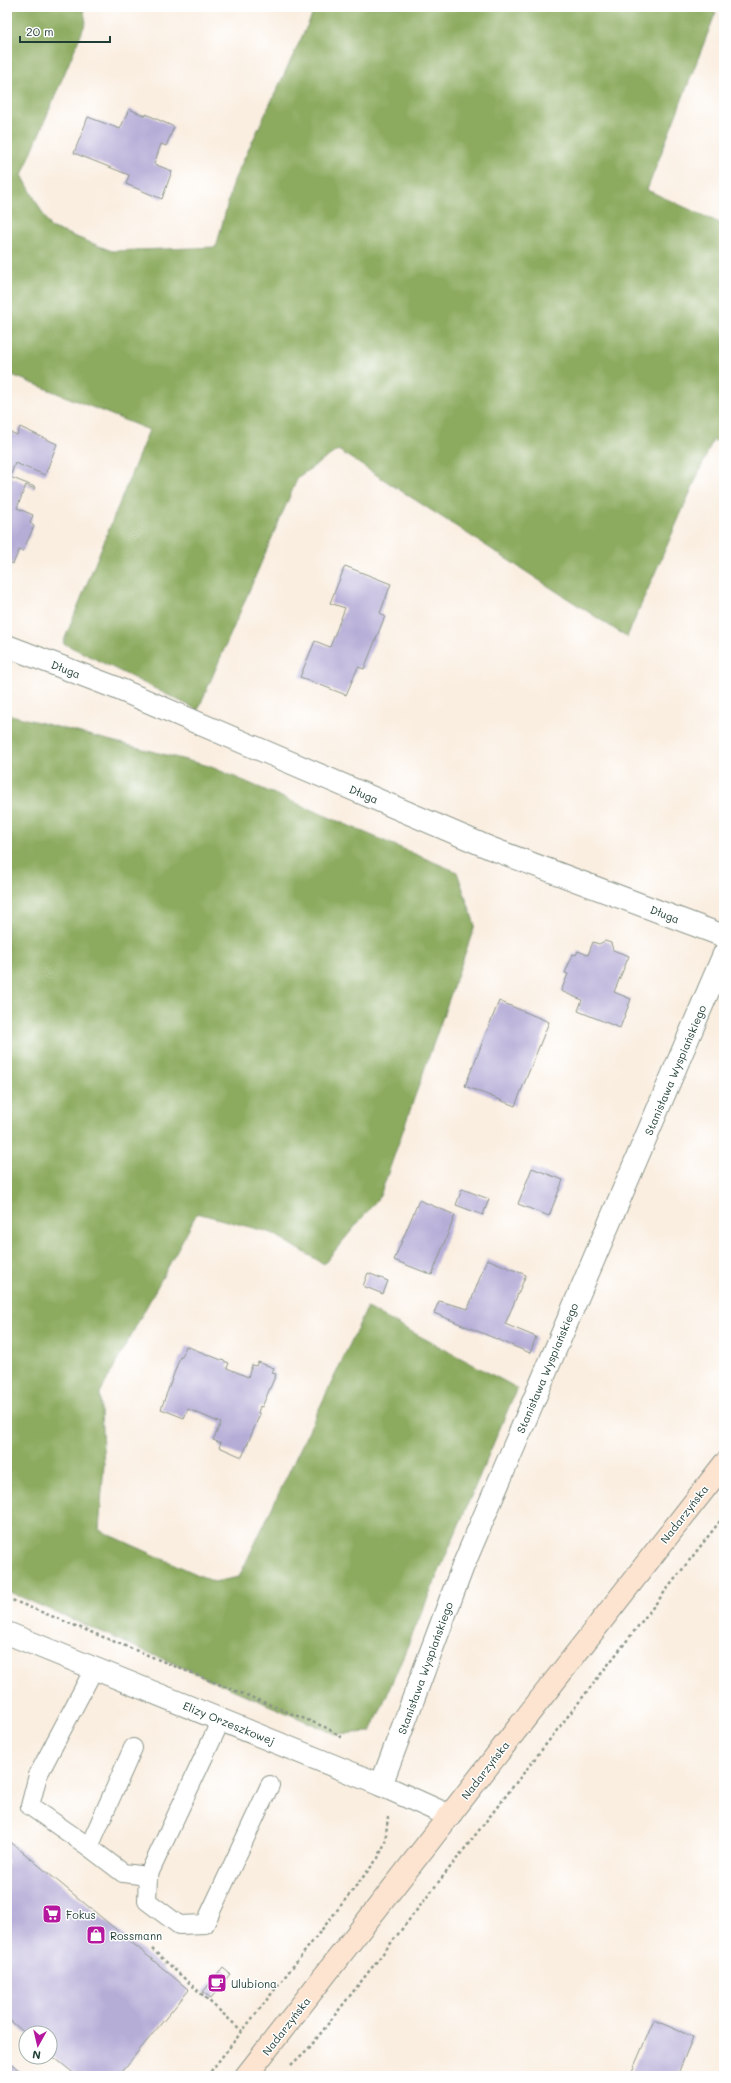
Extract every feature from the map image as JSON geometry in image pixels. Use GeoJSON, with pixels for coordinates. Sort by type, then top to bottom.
{"type":"FeatureCollection","features":[{"type":"Feature","properties":{"kind":"main road","name":"Nadarzyńska"},"geometry":{"type":"LineString","coordinates":[[246,2076],[724,1464]]}},
{"type":"Feature","properties":{"kind":"street","name":"Długa"},"geometry":{"type":"LineString","coordinates":[[7,646],[114,687],[490,848],[724,936]]}},
{"type":"Feature","properties":{"kind":"street","name":"Stanisława Wyspiańskiego"},"geometry":{"type":"LineString","coordinates":[[382,1785],[463,1566],[724,954]]}},
{"type":"Feature","properties":{"kind":"street","name":"Elizy Orzeszkowej"},"geometry":{"type":"LineString","coordinates":[[7,1633],[382,1785],[450,1816]]}},
{"type":"Feature","properties":{"kind":"lane"},"geometry":{"type":"LineString","coordinates":[[94,1669],[38,1775],[30,1806],[89,1846],[122,1873],[148,1876]]}},
{"type":"Feature","properties":{"kind":"lane"},"geometry":{"type":"LineString","coordinates":[[221,1720],[148,1876],[147,1901],[179,1925],[205,1924],[270,1785]]}},
{"type":"Feature","properties":{"kind":"lane"},"geometry":{"type":"LineString","coordinates":[[89,1846],[133,1748]]}},
{"type":"Feature","properties":{"kind":"path"},"geometry":{"type":"LineString","coordinates":[[289,2066],[310,2047],[724,1516]]}},
{"type":"Feature","properties":{"kind":"path"},"geometry":{"type":"LineString","coordinates":[[7,1598],[292,1713]]}},
{"type":"Feature","properties":{"kind":"path"},"geometry":{"type":"LineString","coordinates":[[207,2076],[378,1858],[385,1843],[389,1810]]}},
{"type":"Feature","properties":{"kind":"path"},"geometry":{"type":"LineString","coordinates":[[152,1949],[242,2032]]}},
{"type":"Feature","properties":{"kind":"green space"},"geometry":{"type":"Polygon","coordinates":[[[7,7],[83,7],[86,22],[22,175],[50,227],[112,251],[216,247],[234,180],[316,7],[704,7],[716,12],[647,190],[724,225],[724,444],[713,440],[627,637],[338,450],[298,477],[198,710],[63,643],[149,430],[7,373],[7,7]]]}},
{"type":"Feature","properties":{"kind":"green space"},"geometry":{"type":"Polygon","coordinates":[[[7,714],[209,766],[457,872],[475,925],[380,1196],[324,1264],[272,1233],[197,1213],[100,1393],[104,1465],[99,1530],[214,1582],[239,1577],[367,1308],[517,1388],[371,1732],[335,1734],[7,1591],[7,714]]]}},
{"type":"Feature","properties":{"kind":"building"},"geometry":{"type":"Polygon","coordinates":[[[129,109],[146,116],[146,114],[174,127],[166,146],[161,144],[154,164],[172,171],[162,199],[126,184],[129,175],[74,153],[88,117],[120,129],[129,109]]]}},
{"type":"Feature","properties":{"kind":"building"},"geometry":{"type":"Polygon","coordinates":[[[20,427],[57,444],[45,475],[15,463],[10,477],[35,487],[34,489],[26,485],[17,508],[33,515],[30,523],[34,526],[23,551],[19,550],[13,564],[7,561],[7,440],[10,432],[17,435],[20,427]]]}},
{"type":"Feature","properties":{"kind":"building"},"geometry":{"type":"Polygon","coordinates":[[[345,566],[391,584],[380,613],[385,616],[364,669],[358,667],[346,695],[300,677],[315,641],[330,647],[345,608],[330,603],[345,566]]]}},
{"type":"Feature","properties":{"kind":"building"},"geometry":{"type":"Polygon","coordinates":[[[605,941],[611,943],[613,950],[629,956],[614,992],[631,999],[620,1028],[578,1011],[582,1000],[561,991],[568,974],[565,973],[573,954],[576,955],[578,951],[588,955],[593,942],[599,944],[605,941]]]}},
{"type":"Feature","properties":{"kind":"building"},"geometry":{"type":"Polygon","coordinates":[[[499,1001],[549,1022],[515,1106],[465,1086],[499,1001]]]}},
{"type":"Feature","properties":{"kind":"building"},"geometry":{"type":"Polygon","coordinates":[[[532,1168],[563,1180],[549,1216],[518,1204],[532,1168]]]}},
{"type":"Feature","properties":{"kind":"building"},"geometry":{"type":"Polygon","coordinates":[[[462,1189],[489,1199],[483,1215],[456,1205],[462,1189]]]}},
{"type":"Feature","properties":{"kind":"building"},"geometry":{"type":"Polygon","coordinates":[[[419,1200],[455,1215],[432,1275],[394,1260],[419,1200]]]}},
{"type":"Feature","properties":{"kind":"building"},"geometry":{"type":"Polygon","coordinates":[[[487,1259],[526,1275],[505,1324],[536,1337],[530,1353],[434,1313],[439,1301],[468,1309],[487,1259]]]}},
{"type":"Feature","properties":{"kind":"building"},"geometry":{"type":"Polygon","coordinates":[[[368,1273],[388,1281],[383,1294],[363,1286],[368,1273]]]}},
{"type":"Feature","properties":{"kind":"building"},"geometry":{"type":"Polygon","coordinates":[[[186,1346],[229,1363],[227,1368],[248,1377],[252,1365],[256,1366],[258,1362],[274,1368],[272,1373],[276,1374],[262,1407],[260,1406],[258,1413],[260,1414],[242,1457],[219,1447],[221,1443],[213,1440],[221,1423],[188,1409],[184,1418],[161,1409],[180,1357],[182,1357],[186,1346]]]}},
{"type":"Feature","properties":{"kind":"building","name":"Fokus"},"geometry":{"type":"Polygon","coordinates":[[[7,1839],[189,1990],[118,2076],[77,2076],[58,2061],[58,2025],[18,2025],[18,2027],[7,2018],[7,1839]]]}},
{"type":"Feature","properties":{"kind":"building","name":"Ulubiona"},"geometry":{"type":"Polygon","coordinates":[[[223,1968],[230,1974],[211,1998],[203,1992],[223,1968]]]}},
{"type":"Feature","properties":{"kind":"building"},"geometry":{"type":"Polygon","coordinates":[[[654,2020],[693,2037],[677,2076],[630,2076],[654,2020]]]}},
{"type":"Feature","properties":{"kind":"building"},"geometry":{"type":"Polygon","coordinates":[[[7,2060],[26,2076],[7,2076],[7,2060]]]}},
{"type":"Feature","properties":{"kind":"place","name":"Fokus"},"geometry":{"type":"Point","coordinates":[52,1914]}},
{"type":"Feature","properties":{"kind":"place","name":"Rossmann"},"geometry":{"type":"Point","coordinates":[96,1935]}},
{"type":"Feature","properties":{"kind":"place","name":"Ulubiona"},"geometry":{"type":"Point","coordinates":[217,1983]}}]}
